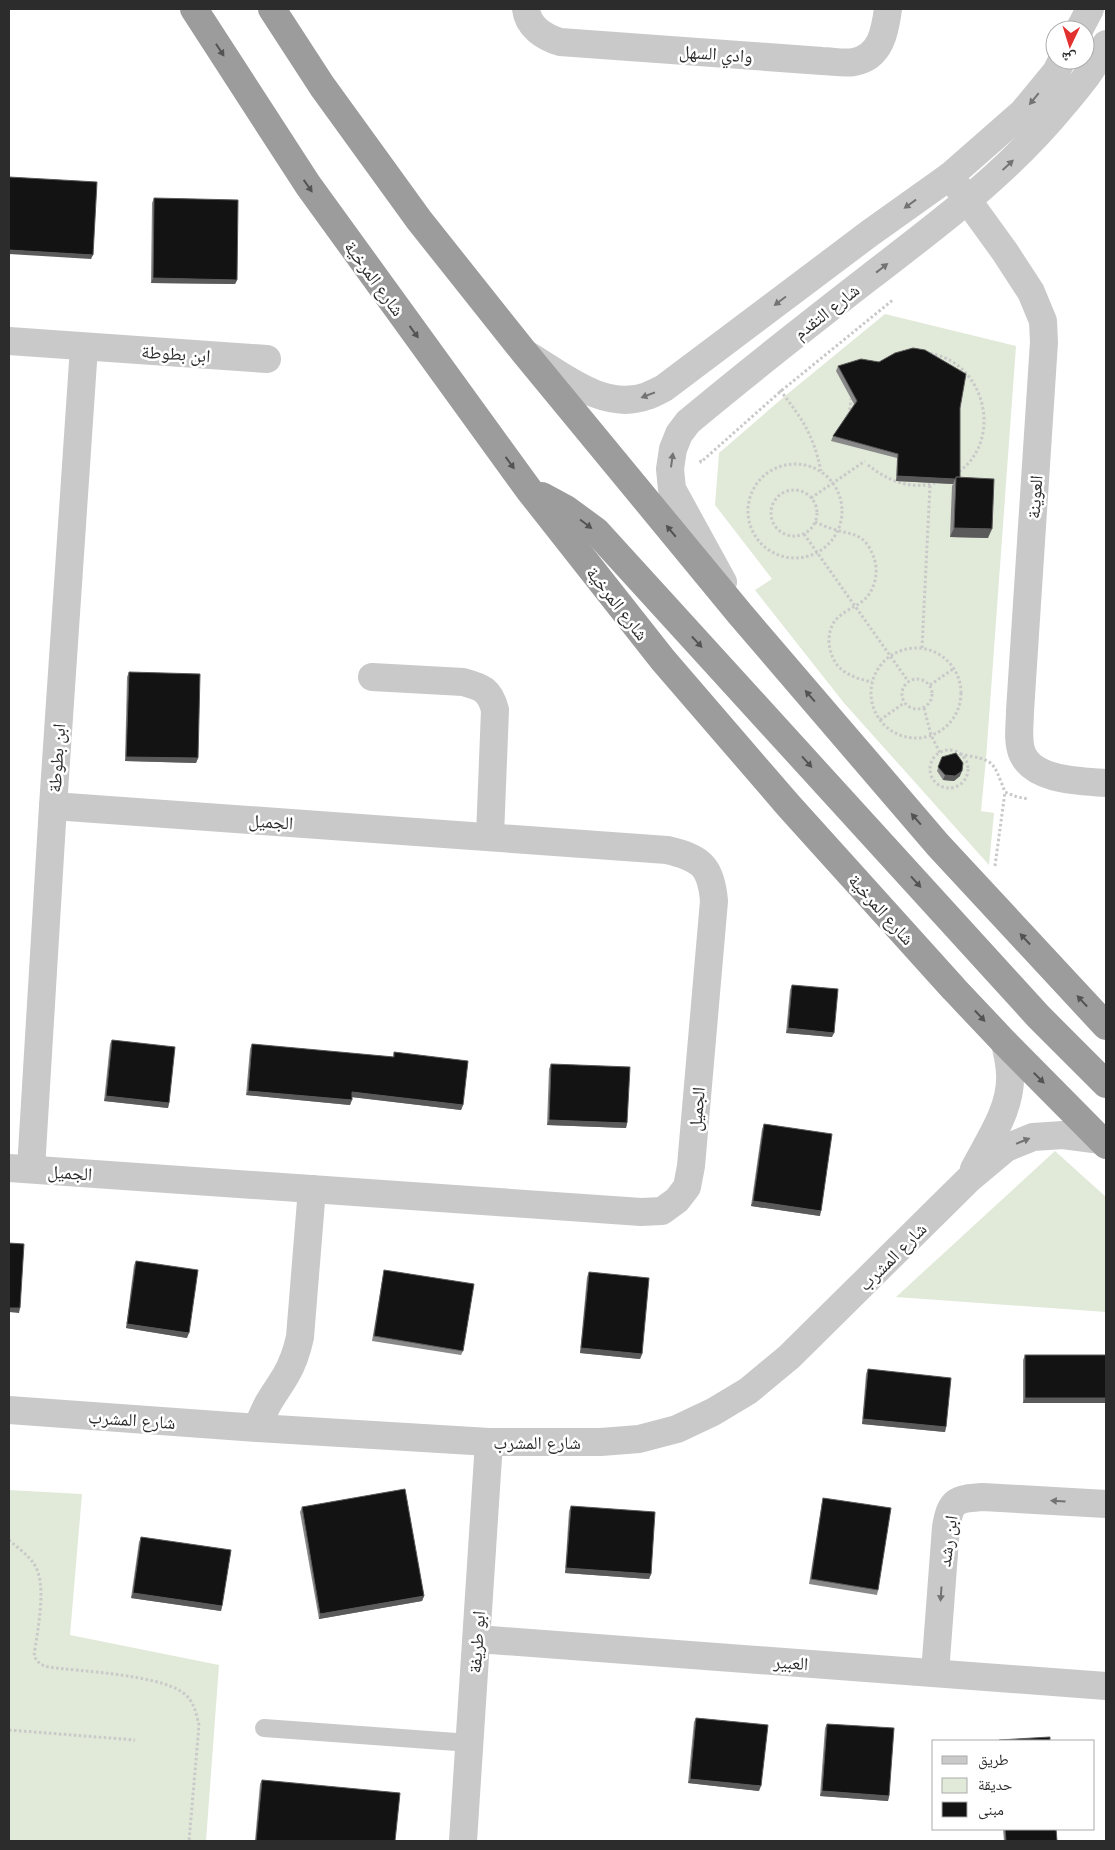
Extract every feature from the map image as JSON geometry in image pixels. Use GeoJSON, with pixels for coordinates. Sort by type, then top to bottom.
{"type":"FeatureCollection","features":[{"type":"Feature","properties":{"kind":"highway","name":"شارع المرخية"},"geometry":{"type":"LineString","coordinates":[[194,9],[308,186],[529,490],[663,660],[788,805],[1005,1043],[1104,1143]]}},
{"type":"Feature","properties":{"kind":"highway"},"geometry":{"type":"LineString","coordinates":[[272,9],[322,86],[419,220],[524,352],[740,614],[932,837],[1106,1026]]}},
{"type":"Feature","properties":{"kind":"highway"},"geometry":{"type":"LineString","coordinates":[[529,490],[566,509],[596,531],[1038,1016],[1106,1084]]}},
{"type":"Feature","properties":{"kind":"street","name":"وادي السهل"},"geometry":{"type":"LineString","coordinates":[[526,9],[534,27],[546,37],[560,42],[854,62],[868,56],[879,45],[885,31],[888,9]]}},
{"type":"Feature","properties":{"kind":"street"},"geometry":{"type":"LineString","coordinates":[[1084,20],[1090,9]]}},
{"type":"Feature","properties":{"kind":"street","name":"شارع التقدم"},"geometry":{"type":"LineString","coordinates":[[740,614],[672,489],[670,469],[673,449],[679,434],[688,422],[760,362],[968,201],[1013,161],[1044,128],[1083,81],[1106,44]]}},
{"type":"Feature","properties":{"kind":"street","name":"شارع التقدم"},"geometry":{"type":"LineString","coordinates":[[524,352],[587,391],[604,397],[621,400],[647,396],[664,388],[870,233],[950,176],[1023,112],[1057,70]]}},
{"type":"Feature","properties":{"kind":"street","name":"العوينة"},"geometry":{"type":"LineString","coordinates":[[950,176],[1031,292],[1043,321],[1044,342],[1020,710],[1022,753],[1029,764],[1055,777],[1106,783]]}},
{"type":"Feature","properties":{"kind":"street","name":"ابن بطوطة"},"geometry":{"type":"LineString","coordinates":[[9,342],[267,359]]}},
{"type":"Feature","properties":{"kind":"street","name":"ابن بطوطة"},"geometry":{"type":"LineString","coordinates":[[20,1168],[53,806],[84,346]]}},
{"type":"Feature","properties":{"kind":"street"},"geometry":{"type":"LineString","coordinates":[[372,677],[463,682],[477,685],[492,698],[495,710],[490,836]]}},
{"type":"Feature","properties":{"kind":"street","name":"الجميل"},"geometry":{"type":"LineString","coordinates":[[20,1168],[642,1212],[662,1211],[677,1200],[687,1187],[692,1166],[714,902],[712,882],[703,866],[688,855],[667,850],[490,836],[53,806]]}},
{"type":"Feature","properties":{"kind":"street","name":"شارع المشرب"},"geometry":{"type":"LineString","coordinates":[[969,1179],[1001,1115],[1009,1093],[1010,1074],[1005,1043]]}},
{"type":"Feature","properties":{"kind":"street","name":"شارع المشرب"},"geometry":{"type":"LineString","coordinates":[[9,1410],[489,1442],[601,1442],[639,1439],[677,1429],[713,1412],[748,1390],[789,1357],[969,1179],[1006,1148],[1033,1137],[1063,1135],[1104,1143]]}},
{"type":"Feature","properties":{"kind":"street"},"geometry":{"type":"LineString","coordinates":[[258,1428],[266,1406],[295,1357],[300,1337],[312,1189]]}},
{"type":"Feature","properties":{"kind":"street","name":"ابو طريفة"},"geometry":{"type":"LineString","coordinates":[[463,1841],[489,1442]]}},
{"type":"Feature","properties":{"kind":"street","name":"ابن رشد"},"geometry":{"type":"LineString","coordinates":[[935,1673],[946,1527],[949,1511],[954,1503],[966,1498],[983,1498],[1106,1504]]}},
{"type":"Feature","properties":{"kind":"street","name":"العبير"},"geometry":{"type":"LineString","coordinates":[[476,1639],[1106,1686]]}},
{"type":"Feature","properties":{"kind":"lane"},"geometry":{"type":"LineString","coordinates":[[264,1728],[470,1742]]}},
{"type":"Feature","properties":{"kind":"path"},"geometry":{"type":"LineString","coordinates":[[679,434],[701,462],[781,391],[894,299]]}},
{"type":"Feature","properties":{"kind":"path"},"geometry":{"type":"LineString","coordinates":[[918,352],[946,358],[962,368],[974,382],[982,399],[985,418],[983,436],[975,453],[964,468],[956,473]]}},
{"type":"Feature","properties":{"kind":"path"},"geometry":{"type":"LineString","coordinates":[[760,362],[810,434],[821,471]]}},
{"type":"Feature","properties":{"kind":"path"},"geometry":{"type":"LineString","coordinates":[[849,415],[851,399]]}},
{"type":"Feature","properties":{"kind":"path"},"geometry":{"type":"LineString","coordinates":[[811,498],[865,461]]}},
{"type":"Feature","properties":{"kind":"path"},"geometry":{"type":"LineString","coordinates":[[792,464],[807,465],[821,471],[832,482],[839,493],[842,519],[838,531],[830,544],[818,553],[804,558],[788,558],[773,554],[761,545],[752,532],[748,517],[748,502],[754,487],[764,475],[777,467],[792,464]]}},
{"type":"Feature","properties":{"kind":"path"},"geometry":{"type":"LineString","coordinates":[[868,465],[878,474],[903,484],[930,485],[939,482]]}},
{"type":"Feature","properties":{"kind":"path"},"geometry":{"type":"LineString","coordinates":[[922,648],[930,485]]}},
{"type":"Feature","properties":{"kind":"path"},"geometry":{"type":"LineString","coordinates":[[798,491],[805,493],[811,498],[816,510],[815,522],[811,529],[804,534],[790,536],[773,524],[771,509],[773,502],[784,493],[798,491]]}},
{"type":"Feature","properties":{"kind":"path"},"geometry":{"type":"LineString","coordinates":[[815,522],[838,531],[850,533],[863,540],[876,562],[876,578],[871,591],[864,600],[839,616],[834,622],[829,637],[829,645],[836,665],[844,672],[858,679],[872,682]]}},
{"type":"Feature","properties":{"kind":"path"},"geometry":{"type":"LineString","coordinates":[[804,534],[908,681]]}},
{"type":"Feature","properties":{"kind":"path"},"geometry":{"type":"LineString","coordinates":[[922,648],[934,652],[945,659],[959,680],[961,694],[958,707],[952,719],[943,729],[932,735],[909,738],[897,734],[880,720],[873,708],[872,682],[879,667],[890,656],[900,651],[922,648]]}},
{"type":"Feature","properties":{"kind":"path"},"geometry":{"type":"LineString","coordinates":[[930,685],[953,669]]}},
{"type":"Feature","properties":{"kind":"path"},"geometry":{"type":"LineString","coordinates":[[922,679],[930,685],[931,700],[924,708],[911,709],[904,703],[902,689],[908,681],[922,679]]}},
{"type":"Feature","properties":{"kind":"path"},"geometry":{"type":"LineString","coordinates":[[880,720],[904,703]]}},
{"type":"Feature","properties":{"kind":"path"},"geometry":{"type":"LineString","coordinates":[[924,708],[932,735],[940,752]]}},
{"type":"Feature","properties":{"kind":"path"},"geometry":{"type":"LineString","coordinates":[[951,750],[956,752],[964,758],[967,764],[965,780],[956,787],[945,788],[939,785],[932,777],[930,766],[940,752],[951,750]]}},
{"type":"Feature","properties":{"kind":"path"},"geometry":{"type":"LineString","coordinates":[[990,902],[1005,792]]}},
{"type":"Feature","properties":{"kind":"path"},"geometry":{"type":"LineString","coordinates":[[9,1540],[35,1564],[39,1579],[41,1604],[34,1656],[37,1662],[48,1667],[138,1678],[161,1683],[182,1692],[195,1707],[199,1726],[189,1841]]}},
{"type":"Feature","properties":{"kind":"path"},"geometry":{"type":"LineString","coordinates":[[9,1730],[135,1740]]}},
{"type":"Feature","properties":{"kind":"green space"},"geometry":{"type":"Polygon","coordinates":[[[885,314],[1016,346],[981,811],[994,813],[989,865],[844,703],[755,590],[772,579],[715,505],[719,453],[885,314]]]}},
{"type":"Feature","properties":{"kind":"green space"},"geometry":{"type":"Polygon","coordinates":[[[1055,1151],[1106,1197],[1106,1312],[896,1297],[1055,1151]]]}},
{"type":"Feature","properties":{"kind":"green space"},"geometry":{"type":"Polygon","coordinates":[[[9,1490],[82,1494],[70,1635],[219,1665],[206,1841],[9,1841],[9,1490]]]}},
{"type":"Feature","properties":{"kind":"building"},"geometry":{"type":"Polygon","coordinates":[[[9,177],[97,182],[93,255],[9,250],[9,177]]]}},
{"type":"Feature","properties":{"kind":"building"},"geometry":{"type":"Polygon","coordinates":[[[154,198],[238,200],[237,280],[153,278],[154,198]]]}},
{"type":"Feature","properties":{"kind":"building"},"geometry":{"type":"Polygon","coordinates":[[[913,348],[925,350],[966,374],[960,408],[960,477],[955,479],[897,476],[898,454],[833,436],[857,401],[838,366],[861,359],[879,362],[895,353],[913,348]]]}},
{"type":"Feature","properties":{"kind":"building"},"geometry":{"type":"Polygon","coordinates":[[[956,477],[994,479],[992,529],[954,528],[956,477]]]}},
{"type":"Feature","properties":{"kind":"building"},"geometry":{"type":"Polygon","coordinates":[[[129,672],[200,674],[198,758],[126,757],[129,672]]]}},
{"type":"Feature","properties":{"kind":"building"},"geometry":{"type":"Polygon","coordinates":[[[956,753],[963,763],[962,771],[955,776],[945,775],[938,767],[942,757],[956,753]]]}},
{"type":"Feature","properties":{"kind":"building"},"geometry":{"type":"Polygon","coordinates":[[[792,985],[838,989],[834,1033],[788,1028],[792,985]]]}},
{"type":"Feature","properties":{"kind":"building"},"geometry":{"type":"Polygon","coordinates":[[[112,1040],[175,1047],[169,1103],[106,1096],[112,1040]]]}},
{"type":"Feature","properties":{"kind":"building"},"geometry":{"type":"Polygon","coordinates":[[[252,1044],[394,1057],[394,1052],[468,1061],[463,1105],[352,1092],[352,1100],[248,1091],[252,1044]]]}},
{"type":"Feature","properties":{"kind":"building"},"geometry":{"type":"Polygon","coordinates":[[[551,1064],[630,1067],[627,1123],[549,1120],[551,1064]]]}},
{"type":"Feature","properties":{"kind":"building"},"geometry":{"type":"Polygon","coordinates":[[[764,1124],[832,1134],[821,1211],[753,1201],[764,1124]]]}},
{"type":"Feature","properties":{"kind":"building"},"geometry":{"type":"Polygon","coordinates":[[[9,1243],[24,1244],[20,1308],[9,1308],[9,1243]]]}},
{"type":"Feature","properties":{"kind":"building"},"geometry":{"type":"Polygon","coordinates":[[[136,1261],[198,1270],[189,1333],[127,1324],[136,1261]]]}},
{"type":"Feature","properties":{"kind":"building"},"geometry":{"type":"Polygon","coordinates":[[[384,1270],[474,1284],[463,1351],[374,1336],[384,1270]]]}},
{"type":"Feature","properties":{"kind":"building"},"geometry":{"type":"Polygon","coordinates":[[[589,1272],[649,1278],[642,1354],[581,1348],[589,1272]]]}},
{"type":"Feature","properties":{"kind":"building"},"geometry":{"type":"Polygon","coordinates":[[[1025,1355],[1106,1355],[1106,1398],[1025,1398],[1025,1355]]]}},
{"type":"Feature","properties":{"kind":"building"},"geometry":{"type":"Polygon","coordinates":[[[868,1369],[951,1378],[946,1427],[863,1419],[868,1369]]]}},
{"type":"Feature","properties":{"kind":"building"},"geometry":{"type":"Polygon","coordinates":[[[405,1489],[424,1596],[320,1614],[302,1507],[405,1489]]]}},
{"type":"Feature","properties":{"kind":"building"},"geometry":{"type":"Polygon","coordinates":[[[823,1498],[891,1508],[878,1590],[811,1579],[823,1498]]]}},
{"type":"Feature","properties":{"kind":"building"},"geometry":{"type":"Polygon","coordinates":[[[571,1506],[655,1512],[651,1574],[566,1568],[571,1506]]]}},
{"type":"Feature","properties":{"kind":"building"},"geometry":{"type":"Polygon","coordinates":[[[141,1537],[231,1550],[222,1606],[133,1593],[141,1537]]]}},
{"type":"Feature","properties":{"kind":"building"},"geometry":{"type":"Polygon","coordinates":[[[696,1718],[768,1725],[761,1786],[690,1779],[696,1718]]]}},
{"type":"Feature","properties":{"kind":"building"},"geometry":{"type":"Polygon","coordinates":[[[827,1724],[894,1728],[889,1796],[822,1791],[827,1724]]]}},
{"type":"Feature","properties":{"kind":"building"},"geometry":{"type":"Polygon","coordinates":[[[1050,1737],[1050,1740],[999,1740],[1050,1737]]]}},
{"type":"Feature","properties":{"kind":"building"},"geometry":{"type":"Polygon","coordinates":[[[262,1780],[400,1793],[395,1841],[256,1841],[262,1780]]]}},
{"type":"Feature","properties":{"kind":"building"},"geometry":{"type":"Polygon","coordinates":[[[1005,1830],[1056,1830],[1057,1841],[1006,1841],[1005,1830]]]}}]}
